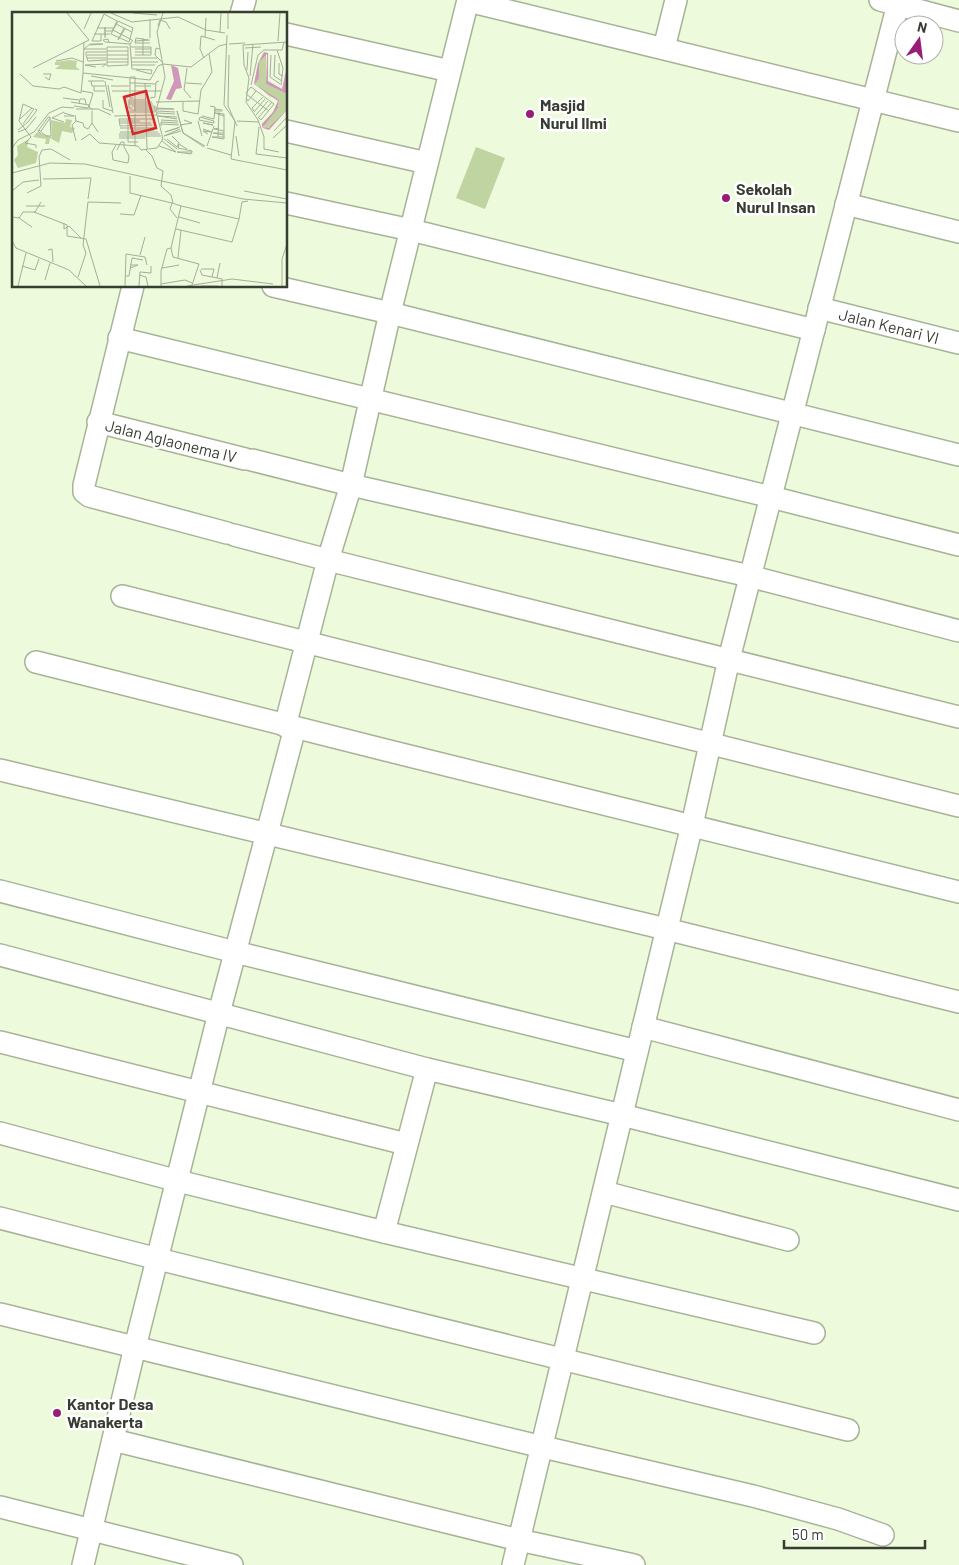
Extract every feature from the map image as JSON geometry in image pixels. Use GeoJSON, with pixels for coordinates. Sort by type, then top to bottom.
{"type":"FeatureCollection","features":[{"type":"Feature","properties":{"kind":"street"},"geometry":{"type":"LineString","coordinates":[[83,1565],[135,1347],[266,833],[307,643],[328,560],[351,485],[390,313],[468,0],[959,121]]}},
{"type":"Feature","properties":{"kind":"street"},"geometry":{"type":"LineString","coordinates":[[664,48],[676,0]]}},
{"type":"Feature","properties":{"kind":"street"},"geometry":{"type":"LineString","coordinates":[[513,1565],[692,825],[729,659],[874,99],[892,2],[959,21]]}},
{"type":"Feature","properties":{"kind":"street"},"geometry":{"type":"LineString","coordinates":[[288,34],[450,71]]}},
{"type":"Feature","properties":{"kind":"street"},"geometry":{"type":"LineString","coordinates":[[288,131],[427,163]]}},
{"type":"Feature","properties":{"kind":"street"},"geometry":{"type":"LineString","coordinates":[[288,203],[411,230],[814,330]]}},
{"type":"Feature","properties":{"kind":"street"},"geometry":{"type":"LineString","coordinates":[[846,204],[959,232]]}},
{"type":"Feature","properties":{"kind":"street"},"geometry":{"type":"LineString","coordinates":[[132,288],[84,485],[84,492],[89,496],[328,560],[959,716]]}},
{"type":"Feature","properties":{"kind":"street"},"geometry":{"type":"LineString","coordinates":[[282,288],[390,313],[959,454]]}},
{"type":"Feature","properties":{"kind":"street","name":"Jalan Kenari VI"},"geometry":{"type":"LineString","coordinates":[[819,308],[959,343]]}},
{"type":"Feature","properties":{"kind":"street"},"geometry":{"type":"LineString","coordinates":[[119,338],[959,545]]}},
{"type":"Feature","properties":{"kind":"street","name":"Jalan Aglaonema IV"},"geometry":{"type":"LineString","coordinates":[[98,422],[351,485],[750,576],[959,631]]}},
{"type":"Feature","properties":{"kind":"street"},"geometry":{"type":"LineString","coordinates":[[122,596],[959,806]]}},
{"type":"Feature","properties":{"kind":"street"},"geometry":{"type":"LineString","coordinates":[[36,662],[290,727],[959,892]]}},
{"type":"Feature","properties":{"kind":"street"},"geometry":{"type":"LineString","coordinates":[[0,770],[666,929],[959,1002]]}},
{"type":"Feature","properties":{"kind":"street"},"geometry":{"type":"LineString","coordinates":[[0,891],[235,952],[637,1051]]}},
{"type":"Feature","properties":{"kind":"street"},"geometry":{"type":"LineString","coordinates":[[0,955],[427,1069],[622,1114],[959,1200]]}},
{"type":"Feature","properties":{"kind":"street"},"geometry":{"type":"LineString","coordinates":[[643,1027],[959,1110]]}},
{"type":"Feature","properties":{"kind":"street"},"geometry":{"type":"LineString","coordinates":[[0,1042],[406,1144]]}},
{"type":"Feature","properties":{"kind":"street"},"geometry":{"type":"LineString","coordinates":[[384,1232],[427,1069]]}},
{"type":"Feature","properties":{"kind":"street"},"geometry":{"type":"LineString","coordinates":[[0,1133],[178,1181],[384,1232],[814,1333]]}},
{"type":"Feature","properties":{"kind":"street"},"geometry":{"type":"LineString","coordinates":[[604,1192],[788,1240]]}},
{"type":"Feature","properties":{"kind":"street"},"geometry":{"type":"LineString","coordinates":[[0,1218],[848,1430]]}},
{"type":"Feature","properties":{"kind":"street"},"geometry":{"type":"LineString","coordinates":[[0,1314],[753,1496],[838,1519],[883,1535]]}},
{"type":"Feature","properties":{"kind":"street"},"geometry":{"type":"LineString","coordinates":[[113,1440],[519,1540],[634,1565]]}},
{"type":"Feature","properties":{"kind":"street"},"geometry":{"type":"LineString","coordinates":[[0,1507],[232,1565]]}},
{"type":"Feature","properties":{"kind":"green space"},"geometry":{"type":"Polygon","coordinates":[[[476,147],[505,158],[485,209],[456,198],[476,147]]]}},
{"type":"Feature","properties":{"kind":"place","name":"Masjid Nurul Ilmi"},"geometry":{"type":"Point","coordinates":[530,114]}},
{"type":"Feature","properties":{"kind":"place","name":"Sekolah Nurul Insan"},"geometry":{"type":"Point","coordinates":[726,198]}},
{"type":"Feature","properties":{"kind":"place","name":"Kantor Desa Wanakerta"},"geometry":{"type":"Point","coordinates":[57,1413]}}]}
